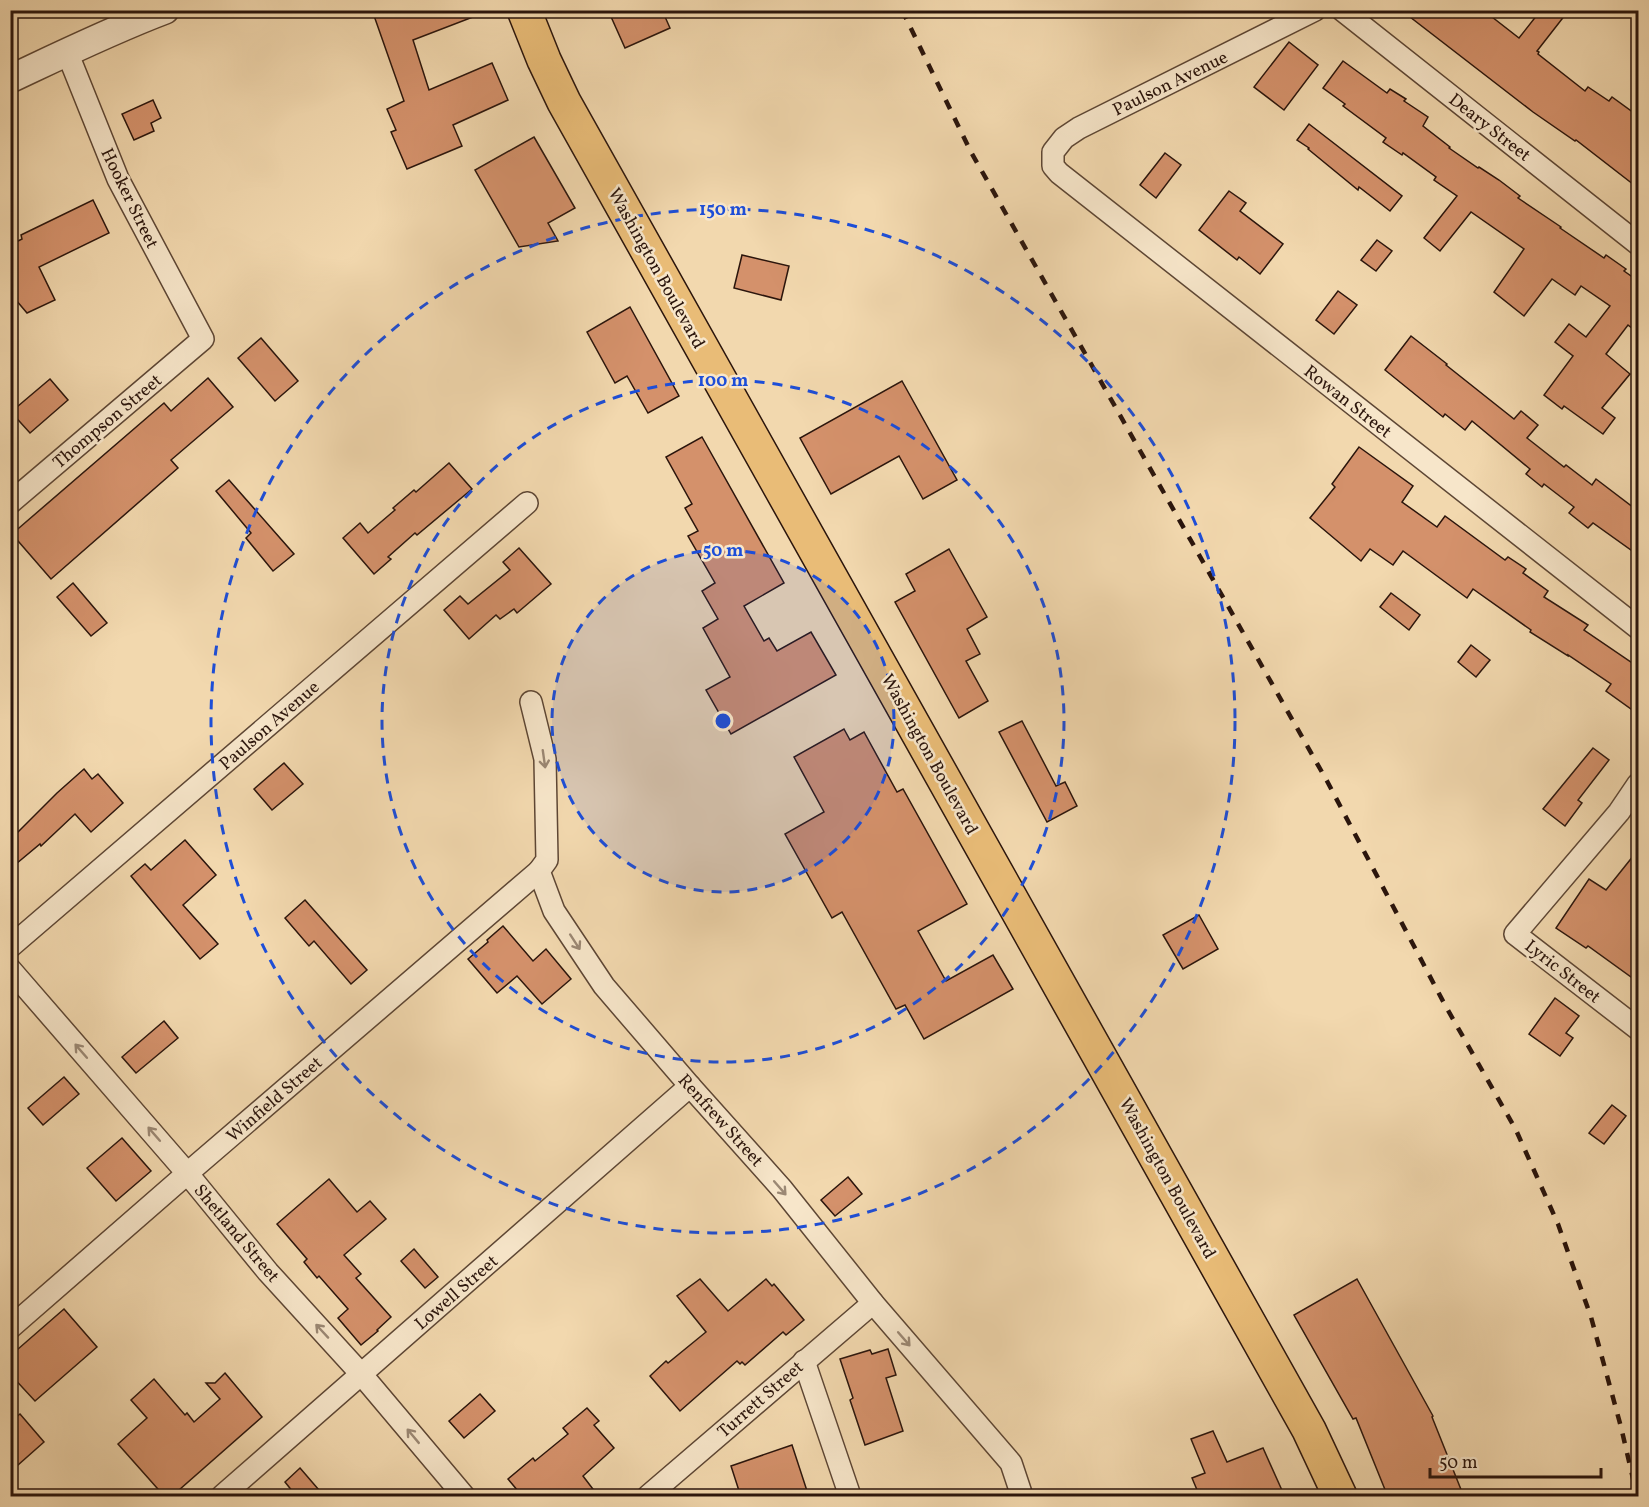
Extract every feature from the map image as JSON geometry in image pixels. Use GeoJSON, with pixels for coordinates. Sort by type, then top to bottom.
{"type":"FeatureCollection","features":[{"type":"Feature","properties":{"kind":"highway","name":"Washington Boulevard"},"geometry":{"type":"LineString","coordinates":[[524,10],[564,102],[1309,1430],[1340,1497]]}},
{"type":"Feature","properties":{"kind":"street"},"geometry":{"type":"LineString","coordinates":[[10,80],[67,51],[165,10]]}},
{"type":"Feature","properties":{"kind":"street","name":"Paulson Avenue"},"geometry":{"type":"LineString","coordinates":[[1059,173],[1053,166],[1053,152],[1064,138],[1079,128],[1315,10]]}},
{"type":"Feature","properties":{"kind":"street","name":"Deary Street"},"geometry":{"type":"LineString","coordinates":[[1342,10],[1638,244]]}},
{"type":"Feature","properties":{"kind":"street","name":"Hooker Street"},"geometry":{"type":"LineString","coordinates":[[67,51],[118,179],[203,339]]}},
{"type":"Feature","properties":{"kind":"street","name":"Rowan Street"},"geometry":{"type":"LineString","coordinates":[[1059,173],[1638,628]]}},
{"type":"Feature","properties":{"kind":"street","name":"Thompson Street"},"geometry":{"type":"LineString","coordinates":[[10,503],[203,339]]}},
{"type":"Feature","properties":{"kind":"street","name":"Paulson Avenue"},"geometry":{"type":"LineString","coordinates":[[10,947],[527,503]]}},
{"type":"Feature","properties":{"kind":"street"},"geometry":{"type":"LineString","coordinates":[[531,702],[545,759],[547,861],[539,871]]}},
{"type":"Feature","properties":{"kind":"street","name":"Lyric Street"},"geometry":{"type":"LineString","coordinates":[[1638,784],[1619,812],[1515,934],[1638,1029]]}},
{"type":"Feature","properties":{"kind":"street","name":"Renfrew Street"},"geometry":{"type":"LineString","coordinates":[[539,871],[554,910],[604,986],[782,1189],[873,1302],[1011,1463],[1022,1497]]}},
{"type":"Feature","properties":{"kind":"street","name":"Winfield Street"},"geometry":{"type":"LineString","coordinates":[[10,1328],[539,871]]}},
{"type":"Feature","properties":{"kind":"street","name":"Shetland Street"},"geometry":{"type":"LineString","coordinates":[[10,969],[187,1173],[268,1272],[362,1375],[464,1497]]}},
{"type":"Feature","properties":{"kind":"street","name":"Lowell Street"},"geometry":{"type":"LineString","coordinates":[[222,1497],[690,1086]]}},
{"type":"Feature","properties":{"kind":"street","name":"Turrett Street"},"geometry":{"type":"LineString","coordinates":[[648,1497],[873,1302]]}},
{"type":"Feature","properties":{"kind":"street"},"geometry":{"type":"LineString","coordinates":[[804,1361],[850,1497]]}},
{"type":"Feature","properties":{"kind":"building"},"geometry":{"type":"Polygon","coordinates":[[[372,10],[486,10],[486,12],[413,40],[429,90],[492,63],[508,100],[453,125],[462,146],[407,169],[391,132],[396,130],[387,109],[404,101],[372,10]]]}},
{"type":"Feature","properties":{"kind":"building"},"geometry":{"type":"Polygon","coordinates":[[[608,10],[662,10],[670,28],[625,48],[608,10]]]}},
{"type":"Feature","properties":{"kind":"building"},"geometry":{"type":"Polygon","coordinates":[[[1401,10],[1483,10],[1519,38],[1541,10],[1569,10],[1537,51],[1538,54],[1585,91],[1588,87],[1609,101],[1612,97],[1638,116],[1638,188],[1576,140],[1533,112],[1401,10]]]}},
{"type":"Feature","properties":{"kind":"building"},"geometry":{"type":"Polygon","coordinates":[[[1289,42],[1318,65],[1284,110],[1254,87],[1289,42]]]}},
{"type":"Feature","properties":{"kind":"building"},"geometry":{"type":"Polygon","coordinates":[[[1343,61],[1387,93],[1390,89],[1406,99],[1404,101],[1428,117],[1423,126],[1449,148],[1499,180],[1520,196],[1518,198],[1560,228],[1604,258],[1606,255],[1626,269],[1624,271],[1638,281],[1638,333],[1628,325],[1606,354],[1630,374],[1602,408],[1615,418],[1603,434],[1564,406],[1562,409],[1544,395],[1573,356],[1555,342],[1569,324],[1586,337],[1610,306],[1581,286],[1575,295],[1552,279],[1524,316],[1494,292],[1524,249],[1471,212],[1440,251],[1424,238],[1457,196],[1434,180],[1436,177],[1403,153],[1402,155],[1383,142],[1386,138],[1323,88],[1343,61]]]}},
{"type":"Feature","properties":{"kind":"building"},"geometry":{"type":"Polygon","coordinates":[[[153,100],[161,118],[151,123],[154,131],[134,140],[122,114],[153,100]]]}},
{"type":"Feature","properties":{"kind":"building"},"geometry":{"type":"Polygon","coordinates":[[[1309,124],[1402,196],[1390,211],[1359,187],[1358,190],[1297,140],[1309,124]]]}},
{"type":"Feature","properties":{"kind":"building"},"geometry":{"type":"Polygon","coordinates":[[[534,137],[575,208],[548,223],[558,241],[519,247],[475,170],[534,137]]]}},
{"type":"Feature","properties":{"kind":"building"},"geometry":{"type":"Polygon","coordinates":[[[1165,153],[1181,165],[1156,198],[1140,185],[1165,153]]]}},
{"type":"Feature","properties":{"kind":"building"},"geometry":{"type":"Polygon","coordinates":[[[1229,191],[1246,203],[1240,211],[1283,244],[1260,274],[1239,257],[1237,260],[1199,230],[1229,191]]]}},
{"type":"Feature","properties":{"kind":"building"},"geometry":{"type":"Polygon","coordinates":[[[93,200],[109,233],[39,267],[55,300],[27,313],[10,293],[10,245],[22,239],[21,235],[93,200]]]}},
{"type":"Feature","properties":{"kind":"building"},"geometry":{"type":"Polygon","coordinates":[[[1377,240],[1392,251],[1376,271],[1361,260],[1377,240]]]}},
{"type":"Feature","properties":{"kind":"building"},"geometry":{"type":"Polygon","coordinates":[[[742,255],[789,266],[781,300],[734,288],[742,255]]]}},
{"type":"Feature","properties":{"kind":"building"},"geometry":{"type":"Polygon","coordinates":[[[1338,291],[1357,305],[1334,334],[1316,320],[1338,291]]]}},
{"type":"Feature","properties":{"kind":"building"},"geometry":{"type":"Polygon","coordinates":[[[630,307],[679,396],[648,413],[627,376],[615,383],[587,332],[630,307]]]}},
{"type":"Feature","properties":{"kind":"building"},"geometry":{"type":"Polygon","coordinates":[[[1411,336],[1514,419],[1521,411],[1538,425],[1527,438],[1564,467],[1566,465],[1592,485],[1596,479],[1638,511],[1638,555],[1593,523],[1588,528],[1569,513],[1574,507],[1544,484],[1542,487],[1526,474],[1530,469],[1472,421],[1465,430],[1445,414],[1443,417],[1385,370],[1411,336]]]}},
{"type":"Feature","properties":{"kind":"building"},"geometry":{"type":"Polygon","coordinates":[[[261,338],[298,381],[275,401],[238,358],[261,338]]]}},
{"type":"Feature","properties":{"kind":"building"},"geometry":{"type":"Polygon","coordinates":[[[208,378],[233,407],[171,460],[178,468],[51,579],[12,534],[164,403],[171,411],[208,378]]]}},
{"type":"Feature","properties":{"kind":"building"},"geometry":{"type":"Polygon","coordinates":[[[50,379],[68,400],[30,433],[11,412],[50,379]]]}},
{"type":"Feature","properties":{"kind":"building"},"geometry":{"type":"Polygon","coordinates":[[[902,381],[957,480],[923,499],[899,456],[831,494],[800,438],[902,381]]]}},
{"type":"Feature","properties":{"kind":"building"},"geometry":{"type":"Polygon","coordinates":[[[702,437],[784,583],[744,606],[764,641],[769,638],[777,651],[811,632],[836,675],[731,734],[706,690],[730,677],[703,628],[718,619],[702,591],[715,583],[688,536],[698,531],[685,508],[692,504],[666,457],[702,437]]]}},
{"type":"Feature","properties":{"kind":"building"},"geometry":{"type":"Polygon","coordinates":[[[1359,447],[1413,486],[1402,502],[1437,527],[1445,516],[1505,560],[1508,557],[1526,569],[1523,573],[1548,591],[1544,597],[1588,625],[1584,630],[1638,667],[1638,714],[1606,691],[1611,684],[1530,632],[1531,630],[1473,589],[1467,598],[1403,551],[1393,565],[1370,549],[1361,561],[1310,518],[1335,487],[1332,484],[1359,447]]]}},
{"type":"Feature","properties":{"kind":"building"},"geometry":{"type":"Polygon","coordinates":[[[449,463],[472,489],[417,535],[415,533],[388,557],[391,559],[374,574],[343,538],[360,523],[368,533],[395,510],[393,508],[414,490],[416,492],[449,463]]]}},
{"type":"Feature","properties":{"kind":"building"},"geometry":{"type":"Polygon","coordinates":[[[229,480],[294,554],[273,571],[246,538],[251,533],[216,491],[229,480]]]}},
{"type":"Feature","properties":{"kind":"building"},"geometry":{"type":"Polygon","coordinates":[[[519,548],[551,584],[517,613],[514,609],[500,619],[496,615],[469,639],[444,610],[460,596],[468,604],[510,570],[503,562],[519,548]]]}},
{"type":"Feature","properties":{"kind":"building"},"geometry":{"type":"Polygon","coordinates":[[[949,549],[987,617],[967,629],[980,654],[966,661],[988,701],[959,718],[895,602],[915,591],[906,574],[949,549]]]}},
{"type":"Feature","properties":{"kind":"building"},"geometry":{"type":"Polygon","coordinates":[[[73,583],[107,623],[91,636],[57,597],[73,583]]]}},
{"type":"Feature","properties":{"kind":"building"},"geometry":{"type":"Polygon","coordinates":[[[1391,593],[1420,615],[1409,630],[1380,607],[1391,593]]]}},
{"type":"Feature","properties":{"kind":"building"},"geometry":{"type":"Polygon","coordinates":[[[1471,645],[1490,660],[1476,677],[1458,662],[1471,645]]]}},
{"type":"Feature","properties":{"kind":"building"},"geometry":{"type":"Polygon","coordinates":[[[1022,721],[1056,786],[1065,782],[1077,806],[1047,822],[999,732],[1022,721]]]}},
{"type":"Feature","properties":{"kind":"building"},"geometry":{"type":"Polygon","coordinates":[[[844,729],[850,740],[864,732],[897,792],[903,789],[967,904],[918,931],[946,981],[993,955],[1013,989],[924,1039],[905,1005],[896,1009],[842,912],[832,918],[785,834],[824,812],[794,757],[844,729]]]}},
{"type":"Feature","properties":{"kind":"building"},"geometry":{"type":"Polygon","coordinates":[[[1593,748],[1609,760],[1578,800],[1582,803],[1565,826],[1543,809],[1593,748]]]}},
{"type":"Feature","properties":{"kind":"building"},"geometry":{"type":"Polygon","coordinates":[[[284,763],[303,784],[272,810],[254,789],[284,763]]]}},
{"type":"Feature","properties":{"kind":"building"},"geometry":{"type":"Polygon","coordinates":[[[84,769],[92,779],[98,774],[123,803],[91,832],[75,814],[41,846],[40,844],[10,869],[10,840],[84,769]]]}},
{"type":"Feature","properties":{"kind":"building"},"geometry":{"type":"Polygon","coordinates":[[[185,840],[216,875],[183,905],[218,944],[200,959],[131,876],[145,864],[151,870],[185,840]]]}},
{"type":"Feature","properties":{"kind":"building"},"geometry":{"type":"Polygon","coordinates":[[[1638,850],[1638,982],[1588,946],[1586,948],[1556,928],[1589,879],[1606,890],[1638,850]]]}},
{"type":"Feature","properties":{"kind":"building"},"geometry":{"type":"Polygon","coordinates":[[[305,900],[367,970],[351,984],[314,941],[309,946],[285,918],[305,900]]]}},
{"type":"Feature","properties":{"kind":"building"},"geometry":{"type":"Polygon","coordinates":[[[1199,915],[1218,949],[1183,969],[1163,935],[1199,915]]]}},
{"type":"Feature","properties":{"kind":"building"},"geometry":{"type":"Polygon","coordinates":[[[503,926],[533,961],[546,949],[571,979],[542,1004],[517,976],[497,993],[468,959],[503,926]]]}},
{"type":"Feature","properties":{"kind":"building"},"geometry":{"type":"Polygon","coordinates":[[[1555,998],[1579,1016],[1566,1033],[1573,1038],[1560,1056],[1529,1034],[1555,998]]]}},
{"type":"Feature","properties":{"kind":"building"},"geometry":{"type":"Polygon","coordinates":[[[164,1021],[178,1038],[136,1073],[122,1057],[164,1021]]]}},
{"type":"Feature","properties":{"kind":"building"},"geometry":{"type":"Polygon","coordinates":[[[64,1077],[79,1094],[43,1125],[28,1108],[64,1077]]]}},
{"type":"Feature","properties":{"kind":"building"},"geometry":{"type":"Polygon","coordinates":[[[1612,1105],[1626,1116],[1604,1144],[1589,1133],[1612,1105]]]}},
{"type":"Feature","properties":{"kind":"building"},"geometry":{"type":"Polygon","coordinates":[[[122,1138],[151,1171],[116,1201],[87,1168],[122,1138]]]}},
{"type":"Feature","properties":{"kind":"building"},"geometry":{"type":"Polygon","coordinates":[[[848,1177],[862,1194],[835,1216],[821,1200],[848,1177]]]}},
{"type":"Feature","properties":{"kind":"building"},"geometry":{"type":"Polygon","coordinates":[[[329,1179],[357,1212],[370,1201],[386,1219],[344,1255],[361,1274],[356,1278],[391,1317],[361,1345],[338,1318],[348,1309],[319,1276],[317,1278],[304,1262],[307,1259],[277,1224],[329,1179]]]}},
{"type":"Feature","properties":{"kind":"building"},"geometry":{"type":"Polygon","coordinates":[[[414,1249],[438,1277],[425,1288],[401,1261],[414,1249]]]}},
{"type":"Feature","properties":{"kind":"building"},"geometry":{"type":"Polygon","coordinates":[[[700,1279],[728,1311],[766,1279],[772,1286],[774,1284],[804,1320],[786,1335],[783,1332],[745,1365],[737,1361],[680,1411],[650,1376],[666,1361],[668,1363],[706,1332],[677,1296],[700,1279]]]}},
{"type":"Feature","properties":{"kind":"building"},"geometry":{"type":"Polygon","coordinates":[[[1357,1279],[1433,1416],[1464,1497],[1388,1497],[1356,1418],[1353,1419],[1294,1315],[1357,1279]]]}},
{"type":"Feature","properties":{"kind":"building"},"geometry":{"type":"Polygon","coordinates":[[[64,1309],[97,1347],[35,1401],[10,1374],[10,1356],[64,1309]]]}},
{"type":"Feature","properties":{"kind":"building"},"geometry":{"type":"Polygon","coordinates":[[[888,1349],[896,1375],[886,1378],[903,1431],[865,1445],[850,1400],[853,1398],[840,1359],[870,1350],[872,1354],[888,1349]]]}},
{"type":"Feature","properties":{"kind":"building"},"geometry":{"type":"Polygon","coordinates":[[[225,1373],[262,1417],[171,1497],[165,1497],[118,1444],[147,1418],[131,1400],[154,1379],[185,1415],[187,1413],[194,1422],[220,1399],[206,1383],[215,1383],[225,1373]]]}},
{"type":"Feature","properties":{"kind":"building"},"geometry":{"type":"Polygon","coordinates":[[[480,1394],[495,1411],[464,1438],[449,1421],[480,1394]]]}},
{"type":"Feature","properties":{"kind":"building"},"geometry":{"type":"Polygon","coordinates":[[[587,1408],[599,1421],[594,1425],[614,1448],[583,1476],[599,1497],[523,1497],[508,1479],[533,1458],[535,1461],[568,1434],[563,1428],[587,1408]]]}},
{"type":"Feature","properties":{"kind":"building"},"geometry":{"type":"Polygon","coordinates":[[[20,1414],[44,1442],[10,1472],[10,1422],[20,1414]]]}},
{"type":"Feature","properties":{"kind":"building"},"geometry":{"type":"Polygon","coordinates":[[[1213,1431],[1227,1462],[1263,1448],[1285,1497],[1200,1497],[1192,1478],[1205,1473],[1191,1439],[1213,1431]]]}},
{"type":"Feature","properties":{"kind":"building"},"geometry":{"type":"Polygon","coordinates":[[[792,1445],[809,1497],[741,1497],[731,1466],[792,1445]]]}},
{"type":"Feature","properties":{"kind":"building"},"geometry":{"type":"Polygon","coordinates":[[[300,1468],[325,1497],[297,1497],[285,1482],[300,1468]]]}},
{"type":"Feature","properties":{"kind":"railway"},"geometry":{"type":"LineString","coordinates":[[902,10],[971,152],[1327,781],[1445,1005],[1516,1130],[1558,1224],[1591,1317],[1637,1496]]}}]}
